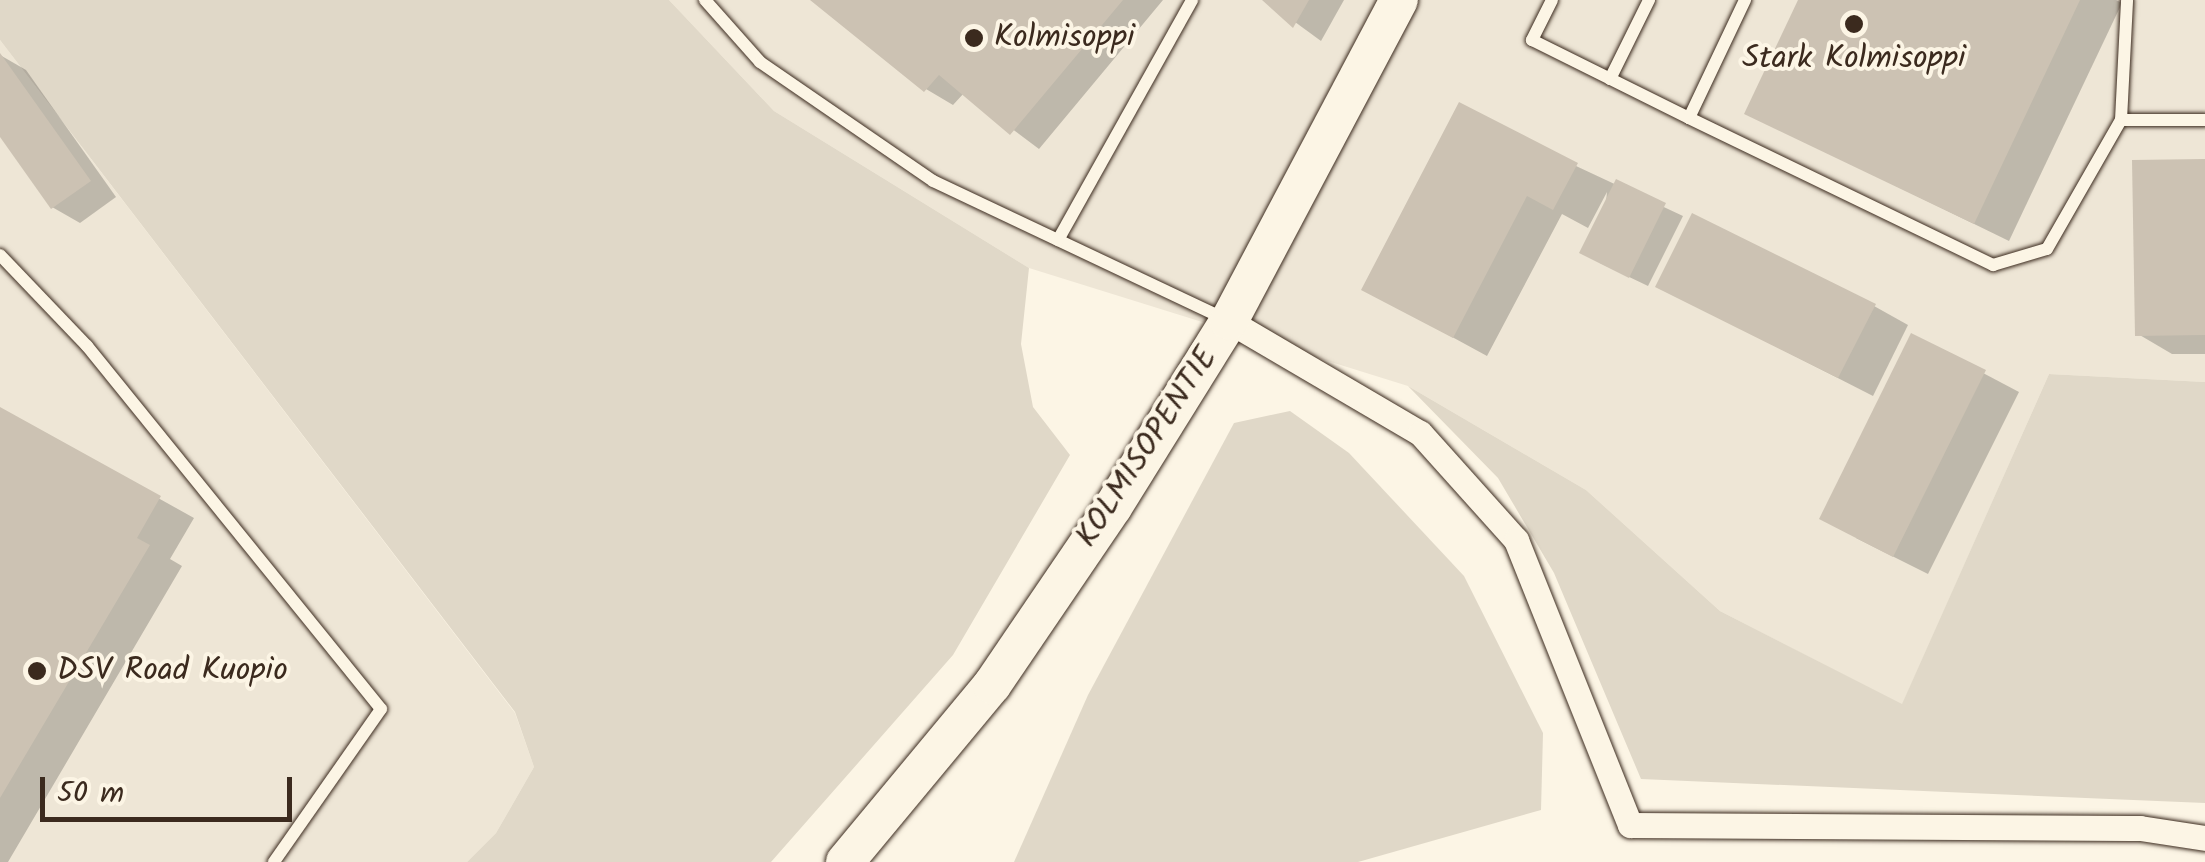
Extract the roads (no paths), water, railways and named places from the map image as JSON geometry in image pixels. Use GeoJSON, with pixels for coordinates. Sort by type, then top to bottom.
{"type":"FeatureCollection","features":[{"type":"Feature","properties":{"kind":"main road","name":"KOLMISOPENTIE"},"geometry":{"type":"LineString","coordinates":[[845,862],[992,685],[1229,321],[1399,0]]}},
{"type":"Feature","properties":{"kind":"street"},"geometry":{"type":"LineString","coordinates":[[1229,321],[1420,433],[1516,540],[1630,825],[2140,828],[2205,838]]}},
{"type":"Feature","properties":{"kind":"lane"},"geometry":{"type":"LineString","coordinates":[[705,0],[760,62],[918,170],[1229,321]]}},
{"type":"Feature","properties":{"kind":"lane"},"geometry":{"type":"LineString","coordinates":[[1058,240],[1192,0]]}},
{"type":"Feature","properties":{"kind":"lane"},"geometry":{"type":"LineString","coordinates":[[1552,0],[1532,40],[1993,265],[2047,250],[2120,120],[2128,0]]}},
{"type":"Feature","properties":{"kind":"lane"},"geometry":{"type":"LineString","coordinates":[[1610,79],[1649,0]]}},
{"type":"Feature","properties":{"kind":"lane"},"geometry":{"type":"LineString","coordinates":[[1688,118],[1745,0]]}},
{"type":"Feature","properties":{"kind":"lane"},"geometry":{"type":"LineString","coordinates":[[2120,120],[2205,120]]}},
{"type":"Feature","properties":{"kind":"lane"},"geometry":{"type":"LineString","coordinates":[[0,255],[87,346],[381,709],[274,862]]}},
{"type":"Feature","properties":{"kind":"place","name":"Stark Kolmisoppi"},"geometry":{"type":"Point","coordinates":[1854,24]}},
{"type":"Feature","properties":{"kind":"place","name":"Kolmisoppi"},"geometry":{"type":"Point","coordinates":[974,38]}},
{"type":"Feature","properties":{"kind":"place","name":"DSV Road Kuopio"},"geometry":{"type":"Point","coordinates":[37,671]}}]}
